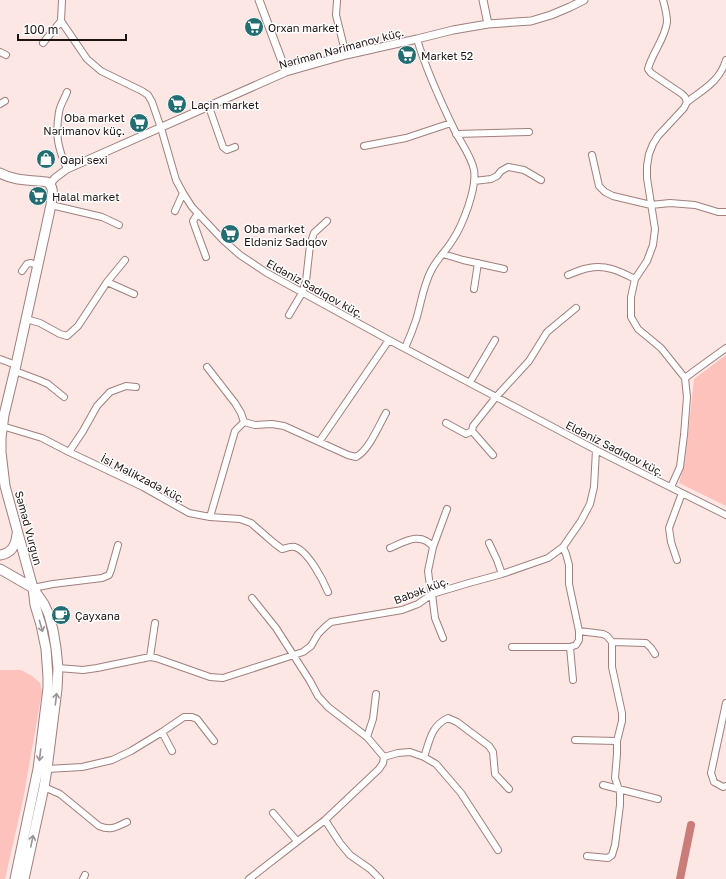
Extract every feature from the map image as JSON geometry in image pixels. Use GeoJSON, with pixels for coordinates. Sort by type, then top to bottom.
{"type":"FeatureCollection","features":[{"type":"Feature","properties":{"kind":"main road"},"geometry":{"type":"LineString","coordinates":[[0,173],[10,178],[19,180],[47,182],[50,184]]}},
{"type":"Feature","properties":{"kind":"main road","name":"Səməd Vurğun"},"geometry":{"type":"LineString","coordinates":[[15,879],[38,770],[48,677],[46,649],[35,605],[33,588],[5,486],[1,452],[2,426],[51,205],[52,189],[50,184]]}},
{"type":"Feature","properties":{"kind":"main road"},"geometry":{"type":"LineString","coordinates":[[0,555],[10,551],[14,546],[17,531]]}},
{"type":"Feature","properties":{"kind":"main road"},"geometry":{"type":"LineString","coordinates":[[0,569],[33,588],[44,604],[53,630],[58,668],[57,689],[44,787],[24,879]]}},
{"type":"Feature","properties":{"kind":"street"},"geometry":{"type":"LineString","coordinates":[[44,43],[61,21],[62,0]]}},
{"type":"Feature","properties":{"kind":"street"},"geometry":{"type":"LineString","coordinates":[[259,0],[286,72]]}},
{"type":"Feature","properties":{"kind":"street"},"geometry":{"type":"LineString","coordinates":[[483,0],[488,24]]}},
{"type":"Feature","properties":{"kind":"street","name":"Nəriman Nərimanov küç."},"geometry":{"type":"LineString","coordinates":[[50,184],[55,178],[67,170],[286,72],[346,55],[453,30],[488,24],[531,21],[551,15],[584,0]]}},
{"type":"Feature","properties":{"kind":"street"},"geometry":{"type":"LineString","coordinates":[[663,0],[667,21],[664,33],[648,69],[651,73],[682,94],[687,102]]}},
{"type":"Feature","properties":{"kind":"street"},"geometry":{"type":"LineString","coordinates":[[337,1],[336,15],[346,55]]}},
{"type":"Feature","properties":{"kind":"street","name":"Eldəniz Sadıqov küç."},"geometry":{"type":"LineString","coordinates":[[61,21],[87,59],[101,72],[148,95],[161,128],[176,180],[183,193],[192,207],[223,240],[240,255],[267,273],[388,340],[470,382],[596,450],[726,515]]}},
{"type":"Feature","properties":{"kind":"street"},"geometry":{"type":"LineString","coordinates":[[405,348],[416,320],[431,270],[453,240],[462,222],[473,192],[474,181],[474,169],[470,158],[451,123],[416,39]]}},
{"type":"Feature","properties":{"kind":"street"},"geometry":{"type":"LineString","coordinates":[[671,487],[680,467],[684,441],[687,397],[685,378],[661,348],[638,329],[631,316],[631,297],[636,279],[647,261],[653,245],[655,229],[647,178],[647,166],[649,154],[658,136],[684,108],[687,102],[719,76],[724,68],[726,60]]}},
{"type":"Feature","properties":{"kind":"street"},"geometry":{"type":"LineString","coordinates":[[67,92],[59,111],[57,137],[67,170]]}},
{"type":"Feature","properties":{"kind":"street"},"geometry":{"type":"LineString","coordinates":[[208,107],[223,147],[226,150],[235,147]]}},
{"type":"Feature","properties":{"kind":"street"},"geometry":{"type":"LineString","coordinates":[[364,146],[406,138],[451,123]]}},
{"type":"Feature","properties":{"kind":"street"},"geometry":{"type":"LineString","coordinates":[[456,134],[529,132]]}},
{"type":"Feature","properties":{"kind":"street"},"geometry":{"type":"LineString","coordinates":[[592,155],[599,186],[605,192],[613,196],[651,205],[670,203],[689,204],[718,212],[726,212]]}},
{"type":"Feature","properties":{"kind":"street"},"geometry":{"type":"LineString","coordinates":[[474,181],[491,179],[508,167],[524,170],[541,180]]}},
{"type":"Feature","properties":{"kind":"street"},"geometry":{"type":"LineString","coordinates":[[176,211],[183,193]]}},
{"type":"Feature","properties":{"kind":"street"},"geometry":{"type":"LineString","coordinates":[[51,205],[102,217],[119,225]]}},
{"type":"Feature","properties":{"kind":"street"},"geometry":{"type":"LineString","coordinates":[[198,213],[193,221],[206,257]]}},
{"type":"Feature","properties":{"kind":"street"},"geometry":{"type":"LineString","coordinates":[[289,315],[302,293],[306,281],[310,245],[314,232],[327,221]]}},
{"type":"Feature","properties":{"kind":"street"},"geometry":{"type":"LineString","coordinates":[[443,254],[504,269]]}},
{"type":"Feature","properties":{"kind":"street"},"geometry":{"type":"LineString","coordinates":[[26,319],[67,336],[78,326],[107,282],[125,260]]}},
{"type":"Feature","properties":{"kind":"street"},"geometry":{"type":"LineString","coordinates":[[22,271],[27,264],[31,263],[37,265]]}},
{"type":"Feature","properties":{"kind":"street"},"geometry":{"type":"LineString","coordinates":[[474,289],[478,263]]}},
{"type":"Feature","properties":{"kind":"street"},"geometry":{"type":"LineString","coordinates":[[568,275],[591,267],[609,267],[621,271],[636,279]]}},
{"type":"Feature","properties":{"kind":"street"},"geometry":{"type":"LineString","coordinates":[[107,282],[134,294]]}},
{"type":"Feature","properties":{"kind":"street"},"geometry":{"type":"LineString","coordinates":[[446,423],[466,434],[472,431],[473,426],[496,397],[529,361],[547,332],[576,308]]}},
{"type":"Feature","properties":{"kind":"street"},"geometry":{"type":"LineString","coordinates":[[319,442],[388,340]]}},
{"type":"Feature","properties":{"kind":"street"},"geometry":{"type":"LineString","coordinates":[[470,382],[495,340]]}},
{"type":"Feature","properties":{"kind":"street"},"geometry":{"type":"LineString","coordinates":[[685,378],[726,348]]}},
{"type":"Feature","properties":{"kind":"street"},"geometry":{"type":"LineString","coordinates":[[0,359],[48,384],[64,397]]}},
{"type":"Feature","properties":{"kind":"street"},"geometry":{"type":"LineString","coordinates":[[207,367],[238,408],[244,422]]}},
{"type":"Feature","properties":{"kind":"street"},"geometry":{"type":"LineString","coordinates":[[69,452],[97,406],[110,392],[126,386],[136,387]]}},
{"type":"Feature","properties":{"kind":"street"},"geometry":{"type":"LineString","coordinates":[[244,422],[255,425],[272,424],[284,426],[348,455],[356,457],[367,447],[386,413]]}},
{"type":"Feature","properties":{"kind":"street"},"geometry":{"type":"LineString","coordinates":[[210,517],[235,432],[244,422]]}},
{"type":"Feature","properties":{"kind":"street","name":"İsi Məlikzadə küç."},"geometry":{"type":"LineString","coordinates":[[2,426],[42,438],[143,487],[189,513],[210,517],[240,519],[251,523],[282,548],[296,548],[303,552],[316,567],[328,592]]}},
{"type":"Feature","properties":{"kind":"street"},"geometry":{"type":"LineString","coordinates":[[472,431],[493,455]]}},
{"type":"Feature","properties":{"kind":"street","name":"Babək küç."},"geometry":{"type":"LineString","coordinates":[[150,657],[210,677],[223,678],[303,652],[311,646],[318,634],[331,622],[402,610],[418,604],[432,594],[502,574],[548,558],[563,547],[581,521],[590,504],[594,487],[596,450]]}},
{"type":"Feature","properties":{"kind":"street"},"geometry":{"type":"LineString","coordinates":[[677,560],[670,542],[669,528],[682,493]]}},
{"type":"Feature","properties":{"kind":"street"},"geometry":{"type":"LineString","coordinates":[[443,638],[436,618],[428,571],[432,547],[447,509]]}},
{"type":"Feature","properties":{"kind":"street"},"geometry":{"type":"LineString","coordinates":[[390,548],[413,538],[429,542],[432,547]]}},
{"type":"Feature","properties":{"kind":"street"},"geometry":{"type":"LineString","coordinates":[[489,543],[502,574]]}},
{"type":"Feature","properties":{"kind":"street"},"geometry":{"type":"LineString","coordinates":[[33,588],[102,578],[108,575],[111,570],[118,545]]}},
{"type":"Feature","properties":{"kind":"street"},"geometry":{"type":"LineString","coordinates":[[512,647],[570,648],[576,645],[579,640],[579,631],[569,584],[569,565],[563,547]]}},
{"type":"Feature","properties":{"kind":"street"},"geometry":{"type":"LineString","coordinates":[[249,879],[325,820],[380,768],[384,757],[367,736],[328,707],[318,696],[276,628],[252,598]]}},
{"type":"Feature","properties":{"kind":"street"},"geometry":{"type":"LineString","coordinates":[[58,668],[83,670],[150,657],[155,623]]}},
{"type":"Feature","properties":{"kind":"street"},"geometry":{"type":"LineString","coordinates":[[579,631],[603,634],[612,642],[612,667],[622,713],[622,721],[617,741],[615,778],[620,793],[615,845],[612,855],[608,858],[587,856]]}},
{"type":"Feature","properties":{"kind":"street"},"geometry":{"type":"LineString","coordinates":[[612,642],[646,643],[655,654]]}},
{"type":"Feature","properties":{"kind":"street"},"geometry":{"type":"LineString","coordinates":[[570,648],[573,680]]}},
{"type":"Feature","properties":{"kind":"street"},"geometry":{"type":"LineString","coordinates":[[367,736],[373,719],[376,694]]}},
{"type":"Feature","properties":{"kind":"street"},"geometry":{"type":"LineString","coordinates":[[726,703],[711,773],[714,782],[726,786]]}},
{"type":"Feature","properties":{"kind":"street"},"geometry":{"type":"LineString","coordinates":[[46,769],[82,767],[112,760],[162,732],[184,716],[197,719],[214,741]]}},
{"type":"Feature","properties":{"kind":"street"},"geometry":{"type":"LineString","coordinates":[[424,757],[434,728],[448,718],[458,722],[489,746],[492,752],[495,774],[508,789]]}},
{"type":"Feature","properties":{"kind":"street"},"geometry":{"type":"LineString","coordinates":[[162,732],[172,751]]}},
{"type":"Feature","properties":{"kind":"street"},"geometry":{"type":"LineString","coordinates":[[575,740],[617,741]]}},
{"type":"Feature","properties":{"kind":"street"},"geometry":{"type":"LineString","coordinates":[[384,757],[398,753],[410,752],[424,757],[436,764],[461,793],[498,850]]}},
{"type":"Feature","properties":{"kind":"street"},"geometry":{"type":"LineString","coordinates":[[602,785],[658,799]]}},
{"type":"Feature","properties":{"kind":"street"},"geometry":{"type":"LineString","coordinates":[[44,787],[60,794],[99,826],[106,829],[112,829],[127,822]]}},
{"type":"Feature","properties":{"kind":"street"},"geometry":{"type":"LineString","coordinates":[[273,814],[298,841]]}},
{"type":"Feature","properties":{"kind":"street"},"geometry":{"type":"LineString","coordinates":[[325,820],[350,855],[370,869],[380,879]]}},
{"type":"Feature","properties":{"kind":"shaded area"},"geometry":{"type":"Polygon","coordinates":[[[726,355],[726,506],[679,483],[685,461],[694,379],[726,355]]]}},
{"type":"Feature","properties":{"kind":"shaded area"},"geometry":{"type":"Polygon","coordinates":[[[0,670],[21,670],[32,676],[40,683],[42,692],[23,800],[5,879],[0,879],[0,670]]]}},
{"type":"Feature","properties":{"kind":"waterway"},"geometry":{"type":"LineString","coordinates":[[680,879],[691,825]]}},
{"type":"Feature","properties":{"kind":"place","name":"Orxan market"},"geometry":{"type":"Point","coordinates":[254,27]}},
{"type":"Feature","properties":{"kind":"place","name":"Market 52"},"geometry":{"type":"Point","coordinates":[407,55]}},
{"type":"Feature","properties":{"kind":"place","name":"Laçin market"},"geometry":{"type":"Point","coordinates":[177,104]}},
{"type":"Feature","properties":{"kind":"place","name":"Oba market Nərimanov küç."},"geometry":{"type":"Point","coordinates":[139,123]}},
{"type":"Feature","properties":{"kind":"place","name":"Qapi sexi"},"geometry":{"type":"Point","coordinates":[46,159]}},
{"type":"Feature","properties":{"kind":"place","name":"Halal market"},"geometry":{"type":"Point","coordinates":[38,196]}},
{"type":"Feature","properties":{"kind":"place","name":"Oba market Eldəniz Sadıqov"},"geometry":{"type":"Point","coordinates":[230,234]}},
{"type":"Feature","properties":{"kind":"place","name":"Çayxana"},"geometry":{"type":"Point","coordinates":[61,615]}}]}
